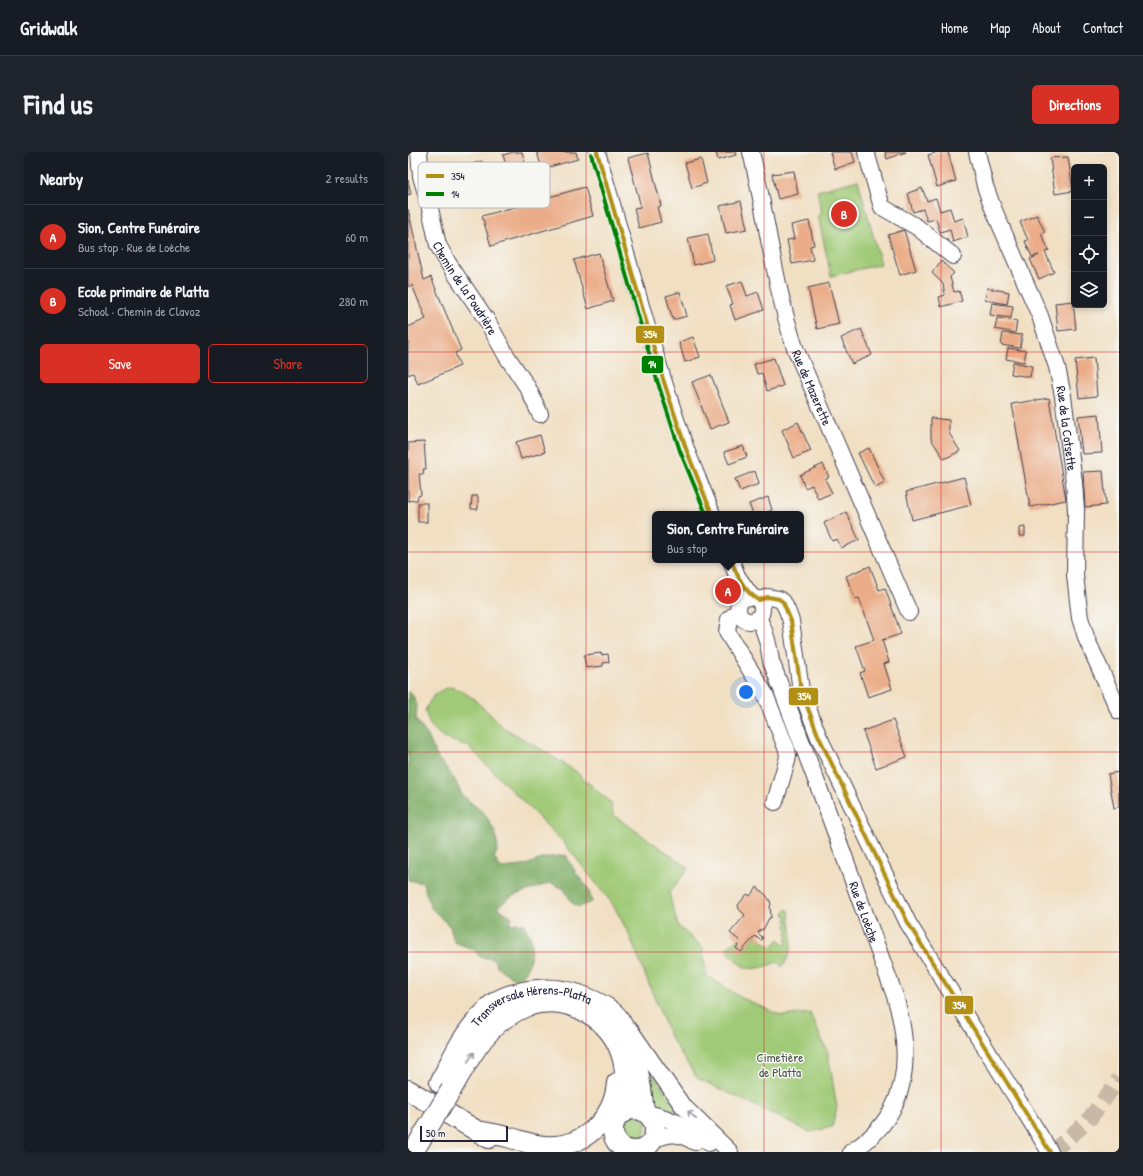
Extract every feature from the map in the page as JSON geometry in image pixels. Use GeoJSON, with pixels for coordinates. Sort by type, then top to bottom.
{"type":"FeatureCollection","features":[{"type":"Feature","properties":{"kind":"main road","name":"Transversale Hérens-Platta"},"geometry":{"type":"LineString","coordinates":[[413,1152],[445,1087],[456,1051],[473,1023],[494,1003],[517,993],[541,988],[560,989],[589,999],[608,1009],[617,1017],[635,1057],[646,1112]]}},
{"type":"Feature","properties":{"kind":"main road","name":"Transversale Hérens-Platta"},"geometry":{"type":"LineString","coordinates":[[408,1136],[445,1087],[470,1058],[485,1036],[504,1018],[526,1006],[545,1003],[574,1006],[585,1011],[602,1023],[610,1032],[623,1059],[626,1089],[619,1117]]}},
{"type":"Feature","properties":{"kind":"main road"},"geometry":{"type":"LineString","coordinates":[[478,1131],[535,1145],[554,1146],[563,1145],[580,1139],[599,1125],[609,1111],[613,1102],[618,1076],[614,1054],[610,1044],[592,1016]]}},
{"type":"Feature","properties":{"kind":"main road"},"geometry":{"type":"LineString","coordinates":[[408,1090],[509,1150],[527,1152]]}},
{"type":"Feature","properties":{"kind":"main road"},"geometry":{"type":"LineString","coordinates":[[571,1152],[595,1139],[619,1117],[632,1109],[646,1112],[652,1118],[656,1127],[652,1145],[634,1151],[621,1150],[614,1137],[613,1130],[619,1117]]}},
{"type":"Feature","properties":{"kind":"street","name":"Chemin de la Poudrière"},"geometry":{"type":"LineString","coordinates":[[419,152],[420,162]]}},
{"type":"Feature","properties":{"kind":"street"},"geometry":{"type":"LineString","coordinates":[[597,152],[666,389],[687,450],[711,511]]}},
{"type":"Feature","properties":{"kind":"street","name":"Rue de Mazerette"},"geometry":{"type":"LineString","coordinates":[[750,152],[778,290],[794,348],[909,612]]}},
{"type":"Feature","properties":{"kind":"street"},"geometry":{"type":"LineString","coordinates":[[866,152],[882,207],[917,227],[953,256]]}},
{"type":"Feature","properties":{"kind":"street","name":"Rue de la Cotsette"},"geometry":{"type":"LineString","coordinates":[[977,152],[993,208],[1040,316],[1056,367],[1063,396],[1074,482],[1076,510],[1075,575],[1080,618],[1087,640],[1119,711]]}},
{"type":"Feature","properties":{"kind":"street","name":"Chemin de la Poudrière"},"geometry":{"type":"LineString","coordinates":[[431,208],[438,245],[486,319],[506,355],[528,388],[540,414]]}},
{"type":"Feature","properties":{"kind":"street","name":"Rue de Loèche"},"geometry":{"type":"LineString","coordinates":[[732,563],[750,610],[763,626],[771,661],[826,804],[901,1015],[906,1052],[905,1068],[900,1093],[892,1111],[870,1137],[851,1152]]}},
{"type":"Feature","properties":{"kind":"street"},"geometry":{"type":"LineString","coordinates":[[775,802],[785,772],[788,756],[765,694],[728,636],[727,632],[728,628],[736,627],[750,610],[768,597],[779,599],[783,602],[790,615],[800,690],[818,736],[908,923],[1050,1152]]}},
{"type":"Feature","properties":{"kind":"street"},"geometry":{"type":"LineString","coordinates":[[617,1017],[628,1027],[637,1039],[682,1105],[721,1151]]}},
{"type":"Feature","properties":{"kind":"street"},"geometry":{"type":"LineString","coordinates":[[646,1112],[662,1116],[687,1128],[721,1151]]}},
{"type":"Feature","properties":{"kind":"street"},"geometry":{"type":"LineString","coordinates":[[652,1145],[664,1135],[673,1134],[685,1136],[700,1144],[721,1151]]}},
{"type":"Feature","properties":{"kind":"green space"},"geometry":{"type":"Polygon","coordinates":[[[858,180],[881,264],[831,276],[818,215],[822,213],[817,191],[858,180]]]}},
{"type":"Feature","properties":{"kind":"green space","name":"Cimetière de Platta"},"geometry":{"type":"Polygon","coordinates":[[[450,687],[460,690],[474,699],[504,728],[541,749],[575,771],[611,803],[613,815],[689,868],[669,893],[678,926],[703,948],[706,975],[740,997],[782,1016],[810,1013],[828,1053],[837,1108],[832,1127],[810,1132],[697,1078],[670,1037],[628,932],[612,903],[564,843],[468,746],[443,738],[430,725],[425,711],[429,702],[437,693],[450,687]]]}},
{"type":"Feature","properties":{"kind":"green space"},"geometry":{"type":"Polygon","coordinates":[[[408,691],[415,700],[417,708],[416,720],[428,736],[437,757],[455,780],[462,795],[485,814],[495,832],[498,849],[494,858],[501,868],[523,866],[544,858],[566,855],[576,873],[588,888],[592,902],[579,907],[572,903],[564,889],[551,883],[512,896],[497,907],[512,917],[509,925],[515,923],[524,924],[532,941],[530,959],[526,972],[517,980],[498,968],[493,959],[480,957],[473,949],[454,942],[450,927],[431,908],[423,883],[408,880],[408,691]]]}},
{"type":"Feature","properties":{"kind":"green space"},"geometry":{"type":"Polygon","coordinates":[[[786,910],[789,910],[792,940],[789,954],[782,967],[777,962],[768,966],[748,968],[737,961],[726,949],[737,939],[739,943],[736,948],[741,952],[755,936],[772,947],[779,939],[785,945],[788,935],[786,933],[788,929],[785,926],[788,923],[786,921],[787,917],[784,913],[786,910]]]}},
{"type":"Feature","properties":{"kind":"green space"},"geometry":{"type":"Polygon","coordinates":[[[643,1060],[682,1115],[680,1118],[656,1108],[652,1104],[643,1060]]]}},
{"type":"Feature","properties":{"kind":"green space"},"geometry":{"type":"Polygon","coordinates":[[[634,1115],[643,1119],[646,1126],[641,1143],[637,1144],[625,1139],[621,1130],[621,1125],[624,1121],[628,1117],[634,1115]]]}},
{"type":"Feature","properties":{"kind":"building"},"geometry":{"type":"Polygon","coordinates":[[[514,152],[522,152],[525,162],[505,162],[503,155],[514,152]]]}},
{"type":"Feature","properties":{"kind":"building"},"geometry":{"type":"Polygon","coordinates":[[[537,152],[576,152],[578,159],[550,167],[550,162],[540,162],[537,152]]]}},
{"type":"Feature","properties":{"kind":"building"},"geometry":{"type":"Polygon","coordinates":[[[716,152],[735,152],[736,155],[718,160],[716,152]]]}},
{"type":"Feature","properties":{"kind":"building"},"geometry":{"type":"Polygon","coordinates":[[[830,152],[852,152],[855,162],[835,169],[830,152]]]}},
{"type":"Feature","properties":{"kind":"building"},"geometry":{"type":"Polygon","coordinates":[[[885,152],[906,152],[887,159],[885,152]]]}},
{"type":"Feature","properties":{"kind":"building"},"geometry":{"type":"Polygon","coordinates":[[[938,152],[948,152],[956,181],[937,187],[928,155],[938,152]]]}},
{"type":"Feature","properties":{"kind":"building"},"geometry":{"type":"Polygon","coordinates":[[[648,153],[661,206],[657,207],[661,222],[639,228],[634,208],[641,207],[628,158],[648,153]]]}},
{"type":"Feature","properties":{"kind":"building"},"geometry":{"type":"Polygon","coordinates":[[[1068,157],[1071,177],[1071,191],[1055,194],[1050,158],[1068,157]]]}},
{"type":"Feature","properties":{"kind":"building"},"geometry":{"type":"Polygon","coordinates":[[[701,159],[707,183],[692,188],[685,163],[701,159]]]}},
{"type":"Feature","properties":{"kind":"building"},"geometry":{"type":"Polygon","coordinates":[[[794,171],[798,194],[778,199],[772,174],[794,171]]]}},
{"type":"Feature","properties":{"kind":"building"},"geometry":{"type":"Polygon","coordinates":[[[408,180],[411,194],[408,195],[408,180]]]}},
{"type":"Feature","properties":{"kind":"building"},"geometry":{"type":"Polygon","coordinates":[[[585,187],[593,216],[491,246],[482,216],[510,208],[550,208],[550,197],[585,187]]]}},
{"type":"Feature","properties":{"kind":"building"},"geometry":{"type":"Polygon","coordinates":[[[922,188],[927,201],[936,198],[940,211],[950,208],[954,221],[963,218],[968,237],[953,242],[950,229],[940,232],[936,219],[927,221],[923,209],[913,212],[908,193],[922,188]]]}},
{"type":"Feature","properties":{"kind":"building"},"geometry":{"type":"Polygon","coordinates":[[[741,201],[747,229],[726,233],[720,206],[741,201]]]}},
{"type":"Feature","properties":{"kind":"building"},"geometry":{"type":"Polygon","coordinates":[[[408,209],[424,280],[431,277],[461,350],[455,353],[460,366],[418,384],[413,373],[408,375],[408,327],[426,319],[412,285],[409,287],[408,284],[408,209]]]}},
{"type":"Feature","properties":{"kind":"building"},"geometry":{"type":"Polygon","coordinates":[[[1037,215],[1045,232],[1041,234],[1049,250],[1045,252],[1054,272],[1039,279],[1030,259],[1039,255],[1032,257],[1025,241],[1028,240],[1020,222],[1037,215]]]}},
{"type":"Feature","properties":{"kind":"building"},"geometry":{"type":"Polygon","coordinates":[[[809,221],[814,245],[810,246],[813,260],[792,264],[787,240],[794,239],[791,225],[809,221]]]}},
{"type":"Feature","properties":{"kind":"building"},"geometry":{"type":"Polygon","coordinates":[[[904,230],[916,270],[900,275],[888,235],[904,230]]]}},
{"type":"Feature","properties":{"kind":"building"},"geometry":{"type":"Polygon","coordinates":[[[708,234],[713,260],[694,265],[688,238],[708,234]]]}},
{"type":"Feature","properties":{"kind":"building"},"geometry":{"type":"Polygon","coordinates":[[[599,253],[613,301],[588,309],[574,260],[599,253]]]}},
{"type":"Feature","properties":{"kind":"building"},"geometry":{"type":"Polygon","coordinates":[[[941,261],[954,273],[950,277],[954,292],[959,291],[962,301],[941,307],[939,297],[945,295],[943,284],[932,273],[941,261]]]}},
{"type":"Feature","properties":{"kind":"building"},"geometry":{"type":"Polygon","coordinates":[[[742,281],[747,296],[758,292],[764,310],[735,320],[730,305],[733,304],[726,286],[742,281]]]}},
{"type":"Feature","properties":{"kind":"building"},"geometry":{"type":"Polygon","coordinates":[[[829,283],[839,324],[817,329],[808,288],[829,283]]]}},
{"type":"Feature","properties":{"kind":"building"},"geometry":{"type":"Polygon","coordinates":[[[987,288],[1009,292],[1007,304],[985,300],[987,288]]]}},
{"type":"Feature","properties":{"kind":"building"},"geometry":{"type":"Polygon","coordinates":[[[680,292],[687,316],[673,320],[666,296],[680,292]]]}},
{"type":"Feature","properties":{"kind":"building"},"geometry":{"type":"Polygon","coordinates":[[[1071,301],[1071,308],[1074,308],[1076,329],[1058,331],[1055,303],[1071,301]]]}},
{"type":"Feature","properties":{"kind":"building"},"geometry":{"type":"Polygon","coordinates":[[[992,303],[1013,306],[1011,318],[990,315],[992,303]]]}},
{"type":"Feature","properties":{"kind":"building"},"geometry":{"type":"Polygon","coordinates":[[[997,318],[1017,321],[1015,333],[995,329],[997,318]]]}},
{"type":"Feature","properties":{"kind":"building"},"geometry":{"type":"Polygon","coordinates":[[[861,329],[872,355],[852,364],[841,338],[861,329]]]}},
{"type":"Feature","properties":{"kind":"building"},"geometry":{"type":"Polygon","coordinates":[[[1003,333],[1022,335],[1020,348],[1001,345],[1003,333]]]}},
{"type":"Feature","properties":{"kind":"building"},"geometry":{"type":"Polygon","coordinates":[[[693,337],[700,357],[685,362],[679,342],[693,337]]]}},
{"type":"Feature","properties":{"kind":"building"},"geometry":{"type":"Polygon","coordinates":[[[1008,348],[1026,351],[1024,362],[1006,359],[1008,348]]]}},
{"type":"Feature","properties":{"kind":"building"},"geometry":{"type":"Polygon","coordinates":[[[774,358],[783,386],[767,391],[762,373],[757,374],[754,364],[774,358]]]}},
{"type":"Feature","properties":{"kind":"building"},"geometry":{"type":"Polygon","coordinates":[[[1094,358],[1097,396],[1079,398],[1075,360],[1094,358]]]}},
{"type":"Feature","properties":{"kind":"building"},"geometry":{"type":"Polygon","coordinates":[[[1013,362],[1032,366],[1030,377],[1011,374],[1013,362]]]}},
{"type":"Feature","properties":{"kind":"building"},"geometry":{"type":"Polygon","coordinates":[[[711,375],[729,422],[710,429],[692,382],[711,375]]]}},
{"type":"Feature","properties":{"kind":"building"},"geometry":{"type":"Polygon","coordinates":[[[1049,398],[1066,500],[1030,507],[1012,404],[1049,398]]]}},
{"type":"Feature","properties":{"kind":"building"},"geometry":{"type":"Polygon","coordinates":[[[1099,414],[1102,453],[1082,454],[1078,416],[1099,414]]]}},
{"type":"Feature","properties":{"kind":"building"},"geometry":{"type":"Polygon","coordinates":[[[931,418],[949,420],[949,433],[960,451],[944,459],[931,439],[931,418]]]}},
{"type":"Feature","properties":{"kind":"building"},"geometry":{"type":"Polygon","coordinates":[[[798,422],[811,451],[794,458],[782,430],[798,422]]]}},
{"type":"Feature","properties":{"kind":"building"},"geometry":{"type":"Polygon","coordinates":[[[540,435],[545,452],[521,459],[516,442],[540,435]]]}},
{"type":"Feature","properties":{"kind":"building"},"geometry":{"type":"Polygon","coordinates":[[[424,442],[426,469],[423,469],[424,474],[419,474],[421,495],[418,496],[417,500],[408,501],[408,443],[424,442]]]}},
{"type":"Feature","properties":{"kind":"building"},"geometry":{"type":"Polygon","coordinates":[[[743,446],[747,457],[729,464],[724,452],[743,446]]]}},
{"type":"Feature","properties":{"kind":"building"},"geometry":{"type":"Polygon","coordinates":[[[869,448],[885,483],[875,488],[858,453],[869,448]]]}},
{"type":"Feature","properties":{"kind":"building"},"geometry":{"type":"Polygon","coordinates":[[[823,464],[829,477],[825,479],[832,493],[818,499],[812,485],[805,488],[800,475],[823,464]]]}},
{"type":"Feature","properties":{"kind":"building"},"geometry":{"type":"Polygon","coordinates":[[[755,471],[759,484],[740,491],[735,479],[755,471]]]}},
{"type":"Feature","properties":{"kind":"building"},"geometry":{"type":"Polygon","coordinates":[[[1103,471],[1106,505],[1085,507],[1083,472],[1103,471]]]}},
{"type":"Feature","properties":{"kind":"building"},"geometry":{"type":"Polygon","coordinates":[[[964,477],[971,505],[912,520],[906,492],[964,477]]]}},
{"type":"Feature","properties":{"kind":"building"},"geometry":{"type":"Polygon","coordinates":[[[472,496],[478,496],[478,509],[471,509],[472,496]]]}},
{"type":"Feature","properties":{"kind":"building"},"geometry":{"type":"Polygon","coordinates":[[[768,497],[772,510],[752,511],[749,504],[768,497]]]}},
{"type":"Feature","properties":{"kind":"building"},"geometry":{"type":"Polygon","coordinates":[[[418,503],[427,503],[427,522],[418,522],[418,503]]]}},
{"type":"Feature","properties":{"kind":"building"},"geometry":{"type":"Polygon","coordinates":[[[846,512],[859,540],[841,548],[837,539],[832,541],[824,523],[846,512]]]}},
{"type":"Feature","properties":{"kind":"building"},"geometry":{"type":"Polygon","coordinates":[[[1025,527],[1025,536],[1019,536],[1019,528],[1025,527]]]}},
{"type":"Feature","properties":{"kind":"building"},"geometry":{"type":"Polygon","coordinates":[[[870,566],[879,590],[885,588],[901,634],[882,640],[889,662],[884,664],[892,689],[868,697],[860,673],[865,671],[856,646],[874,640],[859,598],[855,599],[846,576],[870,566]]]}},
{"type":"Feature","properties":{"kind":"building"},"geometry":{"type":"Polygon","coordinates":[[[601,653],[601,655],[608,654],[609,662],[603,663],[603,666],[586,668],[584,655],[601,653]]]}},
{"type":"Feature","properties":{"kind":"building"},"geometry":{"type":"Polygon","coordinates":[[[893,720],[907,757],[876,768],[863,731],[893,720]]]}},
{"type":"Feature","properties":{"kind":"building"},"geometry":{"type":"Polygon","coordinates":[[[1119,772],[1119,807],[1114,808],[1108,774],[1119,772]]]}},
{"type":"Feature","properties":{"kind":"building"},"geometry":{"type":"Polygon","coordinates":[[[757,887],[770,901],[771,918],[769,918],[763,930],[761,929],[758,933],[763,938],[762,940],[755,936],[741,952],[736,948],[739,940],[730,933],[745,915],[739,909],[738,905],[747,894],[750,896],[757,887]]]}},
{"type":"Feature","properties":{"kind":"tunnel"},"geometry":{"type":"LineString","coordinates":[[1052,1152],[1088,1121],[1119,1079]]}},
{"type":"Feature","properties":{"kind":"transit line","name":"354"},"geometry":{"type":"LineString","coordinates":[[597,152],[662,376],[686,449],[711,511]]}},
{"type":"Feature","properties":{"kind":"transit line","name":"14"},"geometry":{"type":"LineString","coordinates":[[591,154],[656,377],[680,451],[705,511]]}},
{"type":"Feature","properties":{"kind":"transit line","name":"354"},"geometry":{"type":"LineString","coordinates":[[732,563],[745,588],[754,597],[759,600],[768,597],[779,599],[783,602],[791,621],[801,690],[818,735],[908,923],[1050,1152]]}},
{"type":"Feature","properties":{"kind":"place","name":"Ecole primaire de Platta"},"geometry":{"type":"Point","coordinates":[844,214]}},
{"type":"Feature","properties":{"kind":"place","name":"Sion, Centre Funéraire"},"geometry":{"type":"Point","coordinates":[728,591]}}]}
